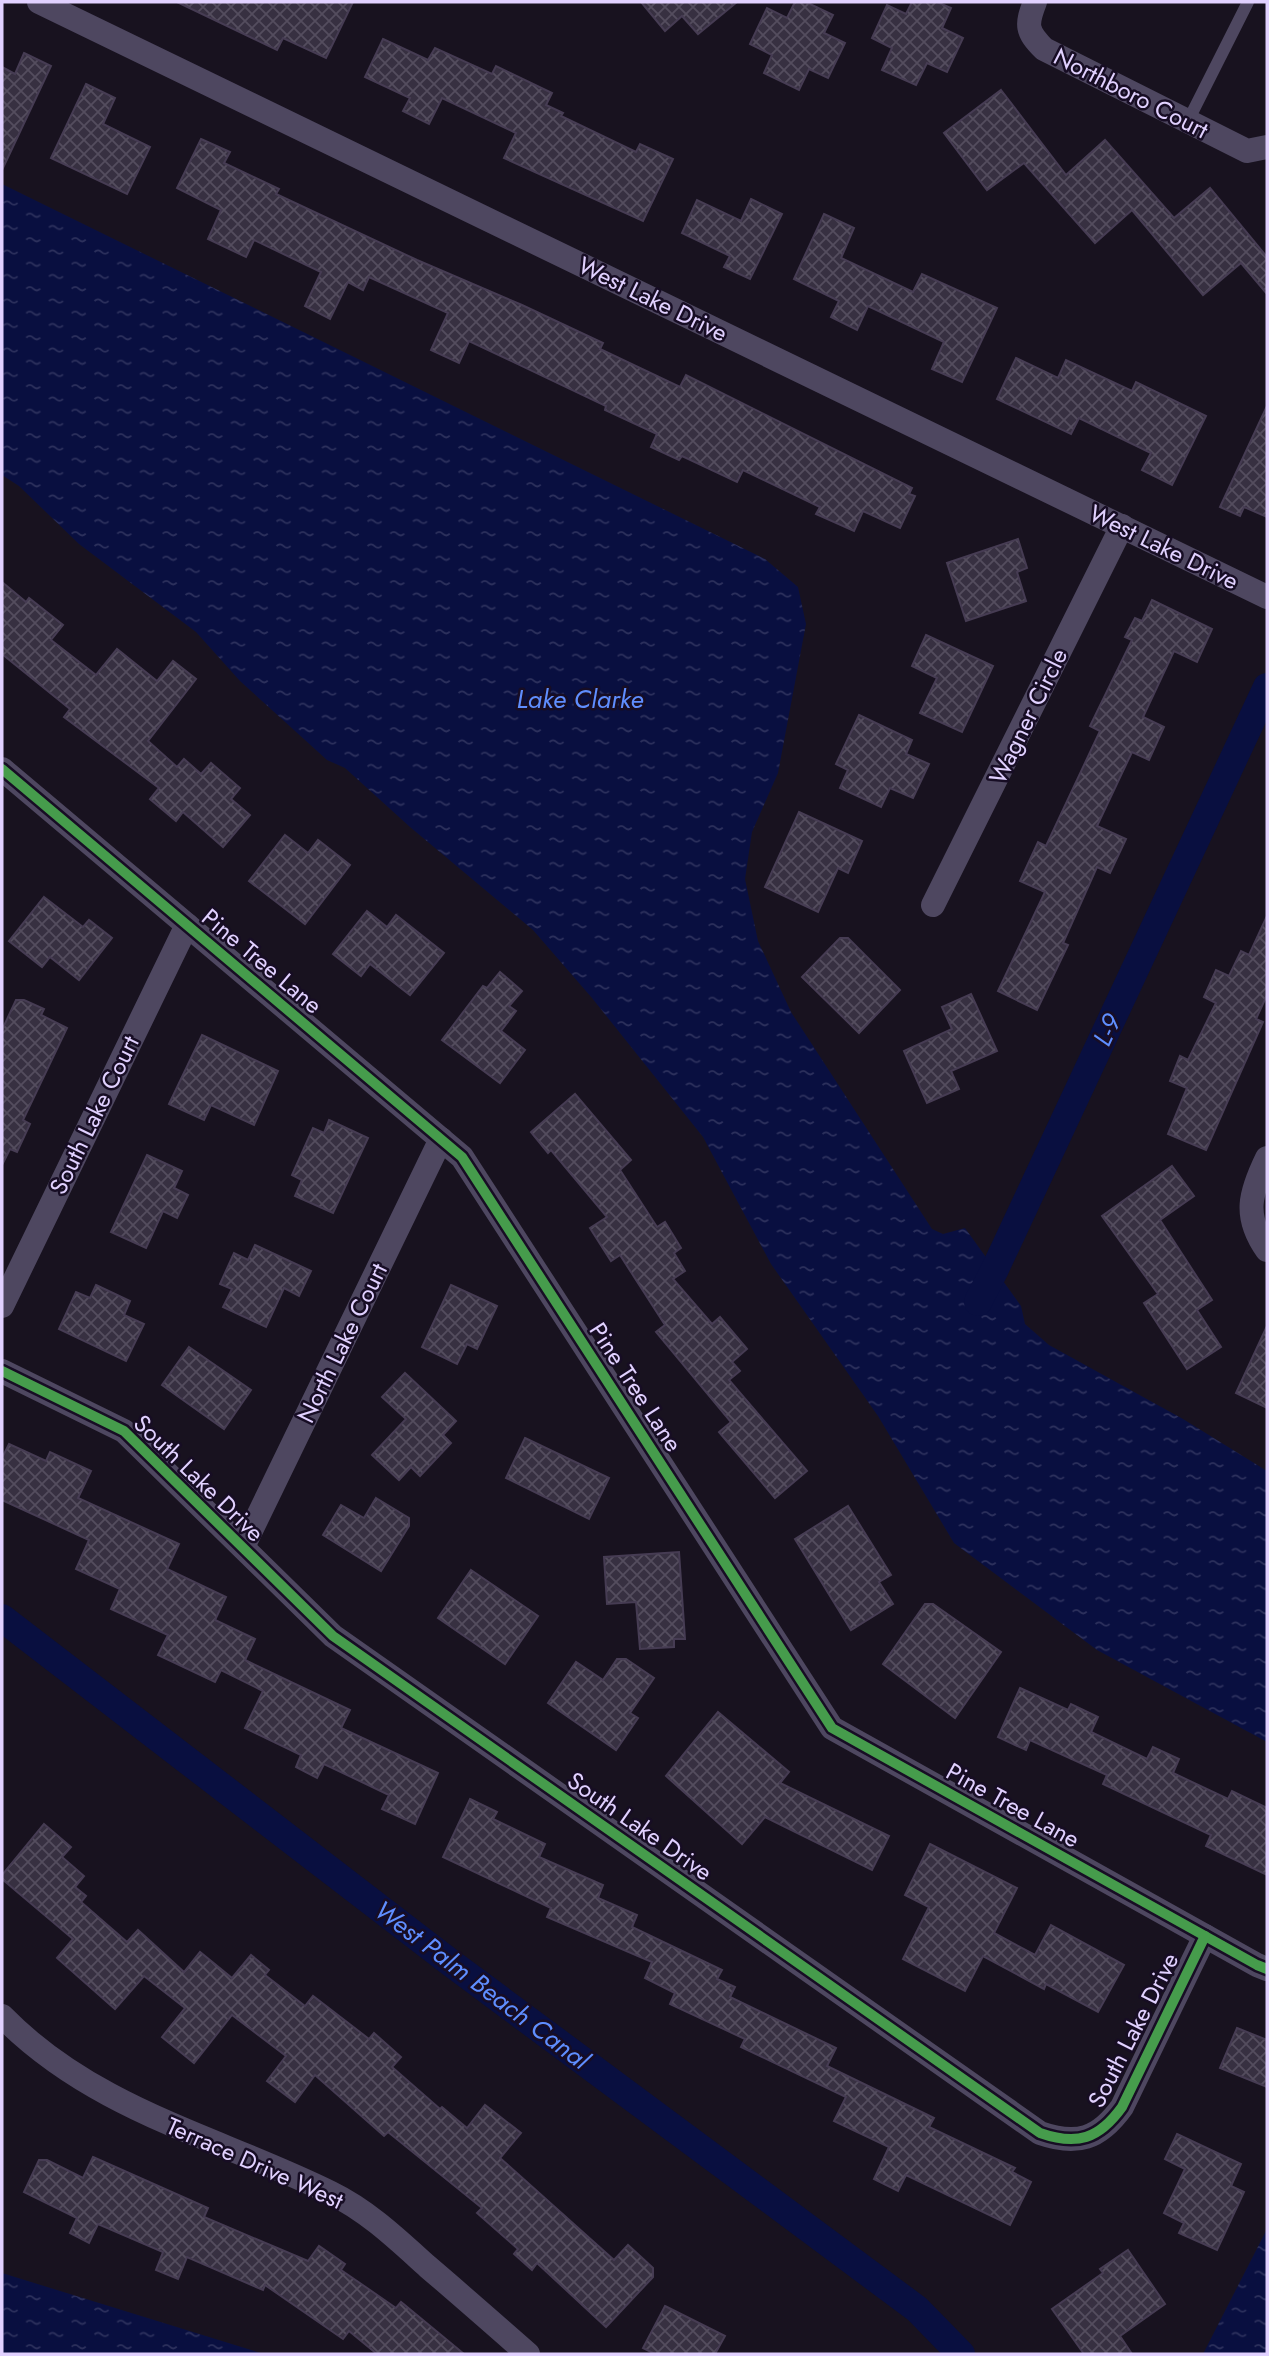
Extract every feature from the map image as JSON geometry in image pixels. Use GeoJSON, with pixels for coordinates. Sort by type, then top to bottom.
{"type":"FeatureCollection","features":[{"type":"Feature","properties":{"kind":"street","name":"West Lake Drive"},"geometry":{"type":"LineString","coordinates":[[40,2],[1267,597]]}},
{"type":"Feature","properties":{"kind":"street","name":"Northboro Court"},"geometry":{"type":"LineString","coordinates":[[1035,2],[1029,19],[1032,36],[1044,49],[1247,151],[1267,147]]}},
{"type":"Feature","properties":{"kind":"street","name":"Wagner Circle"},"geometry":{"type":"LineString","coordinates":[[933,905],[1122,526]]}},
{"type":"Feature","properties":{"kind":"street","name":"Pine Tree Lane"},"geometry":{"type":"LineString","coordinates":[[2,769],[462,1157],[832,1728],[1267,1969]]}},
{"type":"Feature","properties":{"kind":"street","name":"South Lake Court"},"geometry":{"type":"LineString","coordinates":[[2,1306],[187,925]]}},
{"type":"Feature","properties":{"kind":"street","name":"North Lake Court"},"geometry":{"type":"LineString","coordinates":[[243,1547],[441,1139]]}},
{"type":"Feature","properties":{"kind":"street"},"geometry":{"type":"LineString","coordinates":[[1267,1158],[1251,1197],[1251,1217],[1257,1236],[1267,1250]]}},
{"type":"Feature","properties":{"kind":"street","name":"South Lake Drive"},"geometry":{"type":"LineString","coordinates":[[2,1371],[124,1431],[333,1636],[1040,2133],[1058,2139],[1077,2140],[1095,2134],[1111,2123],[1122,2107],[1205,1936]]}},
{"type":"Feature","properties":{"kind":"street","name":"Terrace Drive West"},"geometry":{"type":"LineString","coordinates":[[2,2016],[47,2056],[79,2079],[122,2103],[332,2194],[369,2216],[528,2354]]}},
{"type":"Feature","properties":{"kind":"lane"},"geometry":{"type":"LineString","coordinates":[[1188,121],[1248,2]]}},
{"type":"Feature","properties":{"kind":"water","name":"Lake Clarke"},"geometry":{"type":"Polygon","coordinates":[[[2,184],[765,559],[798,587],[806,624],[778,773],[752,832],[745,879],[758,941],[791,1012],[932,1229],[943,1234],[965,1228],[1021,1306],[1025,1324],[1049,1345],[1183,1419],[1267,1471],[1267,1742],[1097,1650],[954,1543],[878,1416],[771,1264],[703,1137],[592,998],[533,930],[410,827],[345,768],[327,760],[240,681],[196,632],[79,544],[19,486],[2,475],[2,184]]]}},
{"type":"Feature","properties":{"kind":"water"},"geometry":{"type":"Polygon","coordinates":[[[1267,2229],[1267,2354],[1203,2354],[1267,2229]]]}},
{"type":"Feature","properties":{"kind":"water"},"geometry":{"type":"Polygon","coordinates":[[[2,2273],[264,2354],[2,2354],[2,2273]]]}},
{"type":"Feature","properties":{"kind":"building"},"geometry":{"type":"Polygon","coordinates":[[[177,2],[353,2],[326,58],[283,38],[277,50],[177,2]]]}},
{"type":"Feature","properties":{"kind":"building"},"geometry":{"type":"Polygon","coordinates":[[[641,2],[737,2],[698,34],[682,16],[665,31],[641,2]]]}},
{"type":"Feature","properties":{"kind":"building"},"geometry":{"type":"Polygon","coordinates":[[[795,2],[806,2],[833,15],[824,33],[845,43],[828,78],[809,69],[799,90],[764,73],[772,55],[750,44],[767,8],[787,18],[795,2]]]}},
{"type":"Feature","properties":{"kind":"building"},"geometry":{"type":"Polygon","coordinates":[[[912,2],[937,2],[951,8],[942,28],[963,38],[947,72],[927,63],[916,85],[882,70],[892,48],[872,38],[887,5],[906,14],[912,2]]]}},
{"type":"Feature","properties":{"kind":"building"},"geometry":{"type":"Polygon","coordinates":[[[383,39],[428,60],[435,48],[492,74],[496,66],[552,93],[546,105],[563,113],[561,116],[636,152],[640,144],[673,159],[643,221],[504,158],[516,133],[442,98],[429,124],[403,111],[410,98],[365,77],[383,39]]]}},
{"type":"Feature","properties":{"kind":"building"},"geometry":{"type":"Polygon","coordinates":[[[24,53],[51,66],[2,170],[2,67],[15,74],[24,53]]]}},
{"type":"Feature","properties":{"kind":"building"},"geometry":{"type":"Polygon","coordinates":[[[86,84],[115,98],[103,124],[150,147],[127,194],[51,158],[86,84]]]}},
{"type":"Feature","properties":{"kind":"building"},"geometry":{"type":"Polygon","coordinates":[[[1001,90],[1066,175],[1105,140],[1174,218],[1210,188],[1267,257],[1267,294],[1241,263],[1203,295],[1132,210],[1095,243],[1024,163],[987,190],[944,133],[1001,90]]]}},
{"type":"Feature","properties":{"kind":"building"},"geometry":{"type":"Polygon","coordinates":[[[201,139],[230,152],[224,163],[279,189],[276,194],[603,343],[600,349],[680,387],[686,375],[912,488],[909,494],[915,496],[900,528],[863,511],[854,531],[816,514],[820,507],[743,470],[737,482],[682,456],[679,460],[651,447],[657,434],[605,410],[606,406],[469,341],[459,363],[431,350],[448,313],[369,277],[363,290],[348,282],[330,319],[305,306],[321,272],[254,240],[246,257],[208,239],[221,210],[177,188],[201,139]]]}},
{"type":"Feature","properties":{"kind":"building"},"geometry":{"type":"Polygon","coordinates":[[[751,199],[782,214],[750,279],[724,267],[730,256],[682,233],[697,200],[741,221],[751,199]]]}},
{"type":"Feature","properties":{"kind":"building"},"geometry":{"type":"Polygon","coordinates":[[[824,214],[854,228],[841,258],[913,292],[922,274],[997,308],[962,382],[932,369],[944,342],[868,306],[857,330],[831,317],[839,301],[794,279],[824,214]]]}},
{"type":"Feature","properties":{"kind":"building"},"geometry":{"type":"Polygon","coordinates":[[[1016,358],[1058,378],[1066,360],[1132,391],[1136,382],[1206,416],[1172,485],[1142,470],[1151,453],[1079,418],[1071,434],[997,399],[1016,358]]]}},
{"type":"Feature","properties":{"kind":"building"},"geometry":{"type":"Polygon","coordinates":[[[1267,406],[1267,517],[1244,507],[1240,516],[1220,507],[1267,406]]]}},
{"type":"Feature","properties":{"kind":"building"},"geometry":{"type":"Polygon","coordinates":[[[1018,539],[1027,568],[1017,572],[1026,601],[966,621],[947,563],[1018,539]]]}},
{"type":"Feature","properties":{"kind":"building"},"geometry":{"type":"Polygon","coordinates":[[[2,582],[26,602],[29,598],[63,625],[51,640],[96,675],[117,649],[157,681],[173,661],[196,679],[148,741],[177,767],[184,759],[201,774],[211,763],[240,788],[231,799],[250,815],[223,847],[183,812],[176,821],[150,799],[159,788],[64,717],[70,709],[2,654],[2,582]]]}},
{"type":"Feature","properties":{"kind":"building"},"geometry":{"type":"Polygon","coordinates":[[[1152,600],[1212,629],[1197,662],[1174,651],[1143,717],[1164,727],[1149,760],[1132,752],[1097,826],[1126,839],[1110,873],[1097,867],[1063,943],[1068,945],[1037,1010],[998,991],[1045,892],[1020,881],[1038,842],[1046,846],[1100,731],[1090,726],[1132,640],[1125,637],[1135,618],[1142,621],[1152,600]]]}},
{"type":"Feature","properties":{"kind":"building"},"geometry":{"type":"Polygon","coordinates":[[[926,635],[993,666],[962,732],[920,713],[937,678],[912,666],[926,635]]]}},
{"type":"Feature","properties":{"kind":"building"},"geometry":{"type":"Polygon","coordinates":[[[859,715],[912,740],[906,754],[929,764],[913,798],[890,788],[881,807],[840,788],[848,770],[836,764],[859,715]]]}},
{"type":"Feature","properties":{"kind":"building"},"geometry":{"type":"Polygon","coordinates":[[[799,812],[862,841],[848,873],[838,868],[818,912],[765,887],[799,812]]]}},
{"type":"Feature","properties":{"kind":"building"},"geometry":{"type":"Polygon","coordinates":[[[285,835],[308,853],[318,840],[350,865],[305,924],[249,881],[285,835]]]}},
{"type":"Feature","properties":{"kind":"building"},"geometry":{"type":"Polygon","coordinates":[[[44,897],[83,927],[89,920],[112,938],[79,980],[50,957],[42,967],[9,941],[44,897]]]}},
{"type":"Feature","properties":{"kind":"building"},"geometry":{"type":"Polygon","coordinates":[[[367,911],[387,927],[396,915],[444,953],[410,995],[370,964],[361,976],[333,954],[367,911]]]}},
{"type":"Feature","properties":{"kind":"building"},"geometry":{"type":"Polygon","coordinates":[[[1267,916],[1267,995],[1256,1019],[1263,1022],[1206,1150],[1168,1134],[1187,1088],[1170,1081],[1180,1056],[1188,1060],[1216,1003],[1204,997],[1216,970],[1229,976],[1241,951],[1249,955],[1267,916]]]}},
{"type":"Feature","properties":{"kind":"building"},"geometry":{"type":"Polygon","coordinates":[[[840,938],[848,938],[900,990],[859,1033],[802,977],[840,938]]]}},
{"type":"Feature","properties":{"kind":"building"},"geometry":{"type":"Polygon","coordinates":[[[500,972],[522,991],[509,1006],[516,1011],[501,1031],[525,1050],[500,1083],[442,1040],[483,986],[487,988],[500,972]]]}},
{"type":"Feature","properties":{"kind":"building"},"geometry":{"type":"Polygon","coordinates":[[[971,994],[997,1051],[951,1071],[959,1089],[927,1103],[904,1051],[952,1029],[942,1007],[971,994]]]}},
{"type":"Feature","properties":{"kind":"building"},"geometry":{"type":"Polygon","coordinates":[[[16,1000],[24,1000],[44,1009],[41,1015],[67,1028],[23,1120],[30,1124],[17,1152],[10,1149],[2,1165],[2,1030],[16,1000]]]}},
{"type":"Feature","properties":{"kind":"building"},"geometry":{"type":"Polygon","coordinates":[[[202,1035],[278,1071],[254,1125],[211,1105],[204,1120],[169,1104],[202,1035]]]}},
{"type":"Feature","properties":{"kind":"building"},"geometry":{"type":"Polygon","coordinates":[[[575,1094],[631,1160],[620,1170],[657,1227],[665,1222],[681,1248],[674,1253],[685,1271],[673,1279],[712,1324],[720,1317],[747,1349],[732,1362],[740,1371],[729,1380],[807,1471],[775,1498],[719,1432],[731,1422],[656,1332],[665,1325],[620,1255],[611,1261],[590,1228],[607,1217],[551,1150],[548,1153],[531,1132],[575,1094]]]}},
{"type":"Feature","properties":{"kind":"building"},"geometry":{"type":"Polygon","coordinates":[[[329,1120],[368,1138],[333,1213],[295,1196],[302,1180],[292,1175],[313,1128],[324,1133],[329,1120]]]}},
{"type":"Feature","properties":{"kind":"building"},"geometry":{"type":"Polygon","coordinates":[[[147,1155],[182,1171],[174,1188],[188,1195],[177,1218],[163,1211],[146,1248],[111,1232],[147,1155]]]}},
{"type":"Feature","properties":{"kind":"building"},"geometry":{"type":"Polygon","coordinates":[[[1172,1166],[1194,1196],[1160,1220],[1212,1300],[1197,1310],[1221,1347],[1187,1369],[1144,1303],[1158,1294],[1102,1216],[1172,1166]]]}},
{"type":"Feature","properties":{"kind":"building"},"geometry":{"type":"Polygon","coordinates":[[[255,1245],[311,1271],[299,1296],[284,1288],[266,1327],[223,1307],[232,1289],[220,1284],[234,1253],[248,1260],[255,1245]]]}},
{"type":"Feature","properties":{"kind":"building"},"geometry":{"type":"Polygon","coordinates":[[[96,1285],[130,1301],[124,1315],[144,1324],[126,1361],[59,1329],[76,1292],[90,1298],[96,1285]]]}},
{"type":"Feature","properties":{"kind":"building"},"geometry":{"type":"Polygon","coordinates":[[[451,1285],[497,1306],[477,1349],[467,1344],[457,1364],[422,1347],[451,1285]]]}},
{"type":"Feature","properties":{"kind":"building"},"geometry":{"type":"Polygon","coordinates":[[[1267,1326],[1267,1408],[1236,1393],[1267,1326]]]}},
{"type":"Feature","properties":{"kind":"building"},"geometry":{"type":"Polygon","coordinates":[[[189,1347],[251,1390],[224,1429],[162,1385],[189,1347]]]}},
{"type":"Feature","properties":{"kind":"building"},"geometry":{"type":"Polygon","coordinates":[[[405,1373],[456,1421],[443,1435],[451,1443],[420,1476],[411,1467],[399,1480],[372,1455],[406,1419],[382,1397],[405,1373]]]}},
{"type":"Feature","properties":{"kind":"building"},"geometry":{"type":"Polygon","coordinates":[[[525,1438],[609,1478],[589,1519],[506,1478],[525,1438]]]}},
{"type":"Feature","properties":{"kind":"building"},"geometry":{"type":"Polygon","coordinates":[[[9,1444],[46,1461],[50,1452],[91,1471],[78,1498],[179,1544],[167,1569],[226,1597],[215,1620],[255,1639],[245,1660],[350,1710],[341,1728],[438,1773],[415,1824],[382,1809],[389,1795],[324,1764],[317,1778],[296,1767],[301,1755],[245,1728],[263,1691],[221,1670],[215,1682],[158,1655],[168,1635],[111,1609],[120,1589],[76,1569],[89,1540],[2,1500],[2,1458],[9,1444]]]}},
{"type":"Feature","properties":{"kind":"building"},"geometry":{"type":"Polygon","coordinates":[[[376,1498],[409,1518],[409,1526],[381,1571],[323,1535],[341,1505],[364,1518],[376,1498]]]}},
{"type":"Feature","properties":{"kind":"building"},"geometry":{"type":"Polygon","coordinates":[[[848,1506],[891,1575],[879,1582],[893,1604],[851,1630],[795,1539],[848,1506]]]}},
{"type":"Feature","properties":{"kind":"building"},"geometry":{"type":"Polygon","coordinates":[[[679,1552],[685,1639],[674,1639],[674,1647],[640,1649],[636,1602],[607,1604],[604,1557],[679,1552]]]}},
{"type":"Feature","properties":{"kind":"building"},"geometry":{"type":"Polygon","coordinates":[[[471,1570],[538,1616],[505,1664],[438,1618],[471,1570]]]}},
{"type":"Feature","properties":{"kind":"building"},"geometry":{"type":"Polygon","coordinates":[[[925,1604],[933,1604],[1001,1652],[955,1718],[883,1664],[925,1604]]]}},
{"type":"Feature","properties":{"kind":"building"},"geometry":{"type":"Polygon","coordinates":[[[617,1659],[626,1659],[654,1678],[630,1713],[638,1718],[616,1750],[548,1703],[576,1662],[603,1680],[617,1659]]]}},
{"type":"Feature","properties":{"kind":"building"},"geometry":{"type":"Polygon","coordinates":[[[1020,1688],[1068,1710],[1071,1704],[1098,1717],[1091,1732],[1147,1759],[1153,1747],[1179,1759],[1173,1773],[1228,1799],[1232,1791],[1267,1808],[1267,1875],[1206,1846],[1211,1835],[1103,1784],[1107,1775],[1030,1740],[1026,1750],[998,1737],[1020,1688]]]}},
{"type":"Feature","properties":{"kind":"building"},"geometry":{"type":"Polygon","coordinates":[[[718,1712],[789,1772],[780,1783],[889,1836],[872,1870],[765,1817],[742,1844],[666,1776],[718,1712]]]}},
{"type":"Feature","properties":{"kind":"building"},"geometry":{"type":"Polygon","coordinates":[[[470,1799],[497,1812],[493,1819],[545,1844],[539,1857],[603,1885],[598,1898],[637,1915],[632,1927],[722,1970],[717,1979],[735,1987],[730,1997],[836,2048],[827,2066],[934,2118],[929,2127],[1015,2168],[1012,2172],[1031,2182],[1010,2225],[906,2175],[898,2191],[874,2179],[889,2147],[834,2121],[846,2097],[741,2047],[745,2039],[670,2004],[675,1993],[645,1978],[652,1962],[547,1917],[551,1908],[443,1857],[470,1799]]]}},
{"type":"Feature","properties":{"kind":"building"},"geometry":{"type":"Polygon","coordinates":[[[44,1824],[71,1847],[62,1857],[84,1876],[75,1887],[86,1896],[81,1902],[127,1942],[138,1930],[184,1972],[200,1952],[232,1978],[251,1955],[269,1970],[265,1975],[305,2006],[313,1996],[369,2039],[374,2033],[401,2057],[392,2067],[440,2109],[442,2107],[467,2128],[485,2105],[521,2133],[500,2158],[614,2260],[628,2245],[653,2268],[653,2277],[606,2327],[537,2263],[532,2270],[514,2254],[518,2249],[477,2213],[482,2208],[388,2132],[384,2136],[315,2075],[295,2102],[267,2081],[286,2056],[232,2015],[194,2063],[162,2037],[185,2008],[144,1976],[115,2009],[57,1958],[73,1939],[2,1879],[2,1875],[44,1824]]]}},
{"type":"Feature","properties":{"kind":"building"},"geometry":{"type":"Polygon","coordinates":[[[930,1844],[1017,1888],[994,1933],[1035,1955],[1051,1925],[1124,1965],[1098,2012],[1046,1984],[1044,1989],[983,1956],[965,1991],[903,1959],[929,1907],[905,1895],[930,1844]]]}},
{"type":"Feature","properties":{"kind":"building"},"geometry":{"type":"Polygon","coordinates":[[[1237,2028],[1267,2040],[1267,2087],[1220,2068],[1237,2028]]]}},
{"type":"Feature","properties":{"kind":"building"},"geometry":{"type":"Polygon","coordinates":[[[1177,2134],[1241,2164],[1231,2186],[1244,2192],[1217,2250],[1179,2233],[1184,2223],[1164,2213],[1185,2169],[1165,2159],[1177,2134]]]}},
{"type":"Feature","properties":{"kind":"building"},"geometry":{"type":"Polygon","coordinates":[[[93,2157],[208,2208],[204,2217],[308,2261],[319,2246],[345,2264],[341,2270],[396,2308],[401,2302],[464,2354],[377,2354],[349,2331],[343,2339],[265,2285],[263,2290],[187,2257],[178,2279],[156,2270],[163,2252],[98,2224],[89,2243],[70,2233],[77,2218],[24,2192],[39,2160],[47,2160],[83,2178],[93,2157]]]}},
{"type":"Feature","properties":{"kind":"building"},"geometry":{"type":"Polygon","coordinates":[[[1128,2250],[1165,2304],[1120,2336],[1132,2354],[1084,2354],[1052,2309],[1103,2273],[1100,2269],[1128,2250]]]}},
{"type":"Feature","properties":{"kind":"building"},"geometry":{"type":"Polygon","coordinates":[[[665,2306],[725,2336],[715,2354],[655,2354],[643,2348],[665,2306]]]}},
{"type":"Feature","properties":{"kind":"waterway","name":"L-9"},"geometry":{"type":"LineString","coordinates":[[978,1302],[1267,687]]}},
{"type":"Feature","properties":{"kind":"waterway","name":"West Palm Beach Canal"},"geometry":{"type":"LineString","coordinates":[[2,1618],[451,1963],[917,2309],[961,2354]]}},
{"type":"Feature","properties":{"kind":"cycle path"},"geometry":{"type":"LineString","coordinates":[[2,769],[462,1157],[832,1728],[1267,1969]]}},
{"type":"Feature","properties":{"kind":"cycle path"},"geometry":{"type":"LineString","coordinates":[[2,1371],[124,1431],[333,1636],[1040,2133],[1065,2139],[1086,2137],[1096,2133],[1113,2118],[1122,2107],[1205,1936]]}}]}
